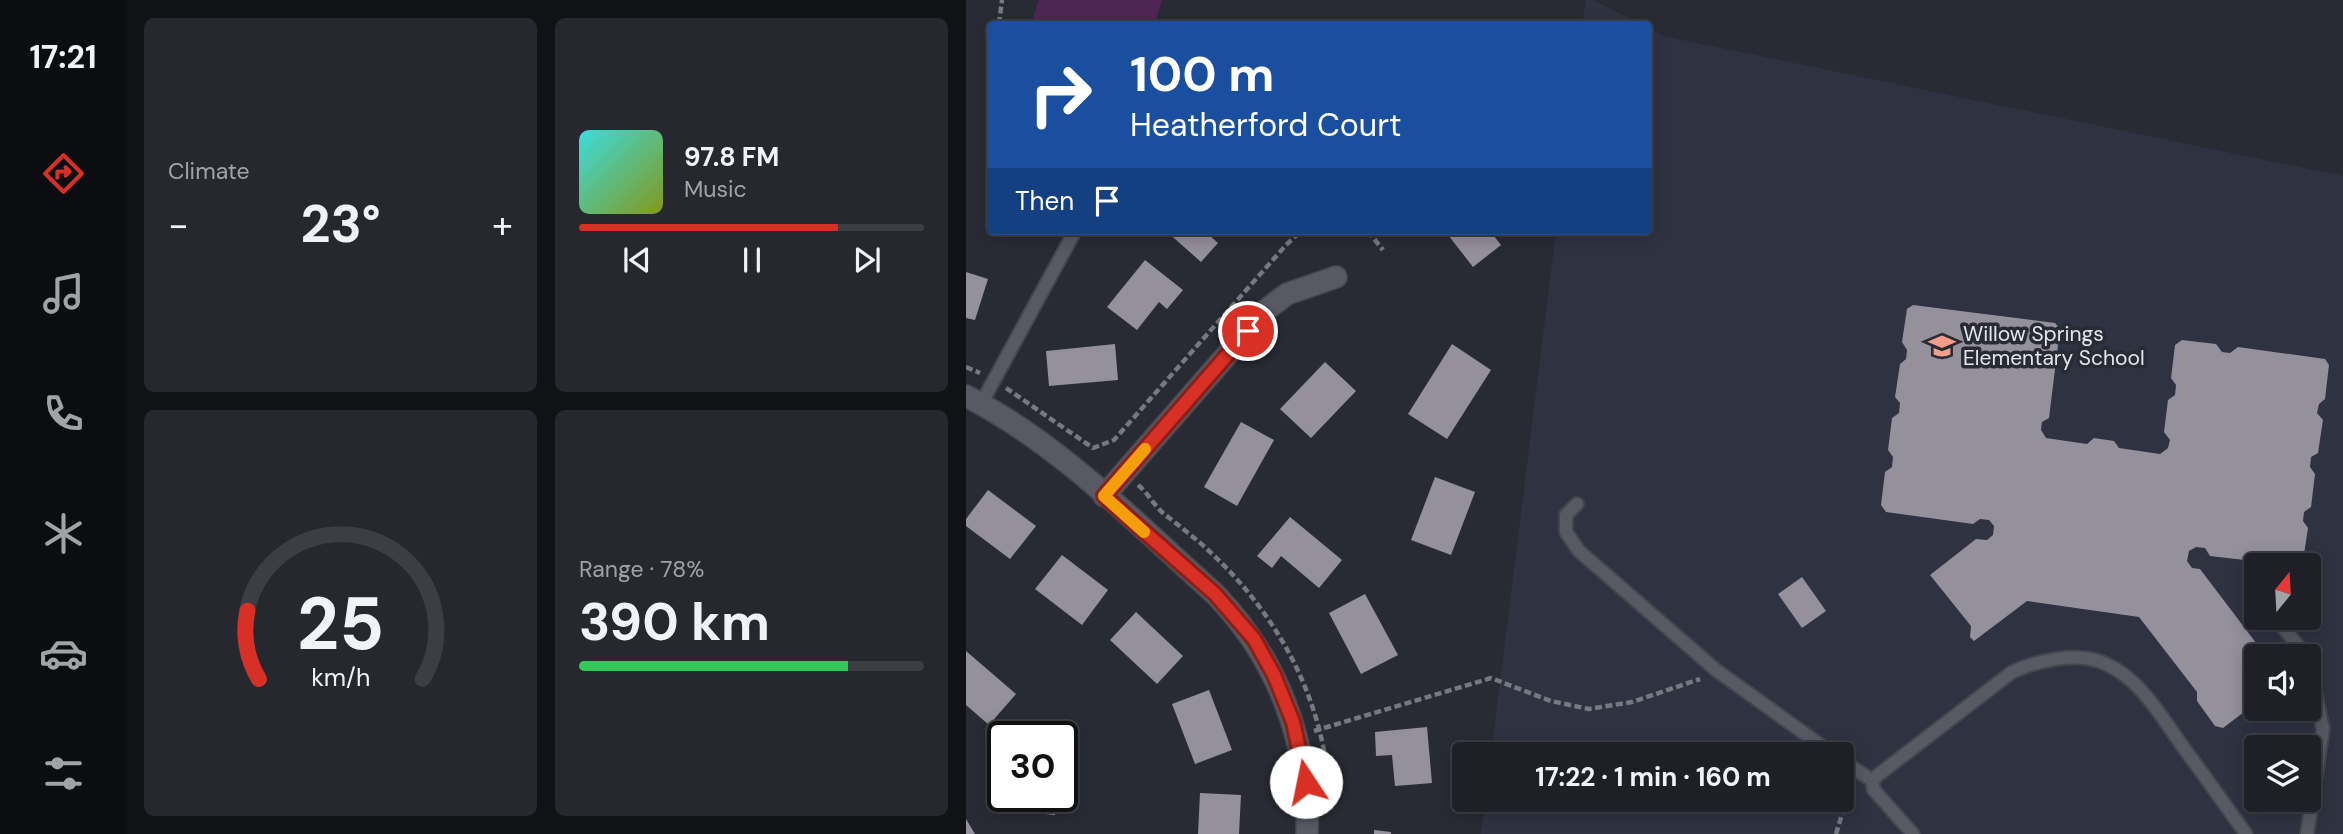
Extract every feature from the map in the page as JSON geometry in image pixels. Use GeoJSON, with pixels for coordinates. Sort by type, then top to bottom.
{"type":"FeatureCollection","features":[{"type":"Feature","properties":{"kind":"street"},"geometry":{"type":"LineString","coordinates":[[1104,496],[1266,310],[1287,294],[1336,277]]}},
{"type":"Feature","properties":{"kind":"street"},"geometry":{"type":"LineString","coordinates":[[974,400],[1027,432],[1104,496],[1215,594],[1254,639],[1274,675],[1296,736],[1306,782],[1307,834]]}},
{"type":"Feature","properties":{"kind":"lane"},"geometry":{"type":"LineString","coordinates":[[974,400],[994,380],[1073,235]]}},
{"type":"Feature","properties":{"kind":"lane"},"geometry":{"type":"LineString","coordinates":[[1577,504],[1566,515],[1566,532],[1579,551],[1716,670],[1816,742]]}},
{"type":"Feature","properties":{"kind":"lane"},"geometry":{"type":"LineString","coordinates":[[2285,630],[2297,644]]}},
{"type":"Feature","properties":{"kind":"lane"},"geometry":{"type":"LineString","coordinates":[[1913,834],[1873,789],[1873,781],[1878,775],[2012,672],[2035,662],[2083,657],[2105,663],[2129,678],[2151,702],[2246,834]]}},
{"type":"Feature","properties":{"kind":"lane"},"geometry":{"type":"LineString","coordinates":[[2307,834],[2323,729],[2321,719]]}},
{"type":"Feature","properties":{"kind":"lane"},"geometry":{"type":"LineString","coordinates":[[1856,771],[1873,781]]}},
{"type":"Feature","properties":{"kind":"path"},"geometry":{"type":"LineString","coordinates":[[999,21],[1002,0]]}},
{"type":"Feature","properties":{"kind":"path"},"geometry":{"type":"LineString","coordinates":[[966,367],[994,380],[1043,411],[1093,448],[1114,440],[1297,235]]}},
{"type":"Feature","properties":{"kind":"path"},"geometry":{"type":"LineString","coordinates":[[1371,235],[1383,250]]}},
{"type":"Feature","properties":{"kind":"path"},"geometry":{"type":"LineString","coordinates":[[1296,736],[1491,678],[1551,701],[1589,709],[1632,702],[1693,683],[1716,670]]}},
{"type":"Feature","properties":{"kind":"path"},"geometry":{"type":"LineString","coordinates":[[1836,834],[1842,808],[1856,771]]}},
{"type":"Feature","properties":{"kind":"shaded area"},"geometry":{"type":"Polygon","coordinates":[[[1039,0],[1162,0],[1156,21],[1032,21],[1039,0]]]}},
{"type":"Feature","properties":{"kind":"shaded area"},"geometry":{"type":"Polygon","coordinates":[[[1586,0],[1593,0],[1635,21],[1582,21],[1586,0]]]}},
{"type":"Feature","properties":{"kind":"shaded area","name":"Willow Springs Elementary School"},"geometry":{"type":"Polygon","coordinates":[[[1652,30],[1663,36],[2343,176],[2343,834],[1481,834],[1484,812],[1854,812],[1854,742],[1492,742],[1556,235],[1652,235],[1652,30]]]}},
{"type":"Feature","properties":{"kind":"building"},"geometry":{"type":"Polygon","coordinates":[[[1171,235],[1209,235],[1218,243],[1201,262],[1171,235]]]}},
{"type":"Feature","properties":{"kind":"building"},"geometry":{"type":"Polygon","coordinates":[[[1448,235],[1493,235],[1501,245],[1473,267],[1448,235]]]}},
{"type":"Feature","properties":{"kind":"building"},"geometry":{"type":"Polygon","coordinates":[[[1145,260],[1183,290],[1167,309],[1159,302],[1137,330],[1107,307],[1145,260]]]}},
{"type":"Feature","properties":{"kind":"building"},"geometry":{"type":"Polygon","coordinates":[[[966,272],[988,279],[975,320],[966,318],[966,272]]]}},
{"type":"Feature","properties":{"kind":"building"},"geometry":{"type":"Polygon","coordinates":[[[1913,305],[2055,323],[2060,329],[2049,418],[2042,422],[2041,430],[2046,438],[2087,444],[2094,438],[2114,441],[2119,448],[2160,454],[2168,448],[2170,440],[2164,432],[2168,400],[2175,395],[2176,385],[2171,378],[2175,345],[2182,340],[2216,344],[2222,352],[2230,353],[2238,347],[2325,359],[2329,365],[2325,399],[2319,404],[2317,413],[2323,420],[2318,453],[2311,457],[2310,467],[2315,474],[2311,507],[2304,512],[2303,521],[2308,528],[2304,553],[2244,553],[2244,560],[2210,556],[2205,548],[2196,547],[2189,551],[2187,561],[2192,568],[2200,569],[2257,644],[2244,644],[2244,712],[2223,728],[2215,726],[2197,701],[2197,692],[2139,617],[2027,601],[1974,641],[1970,637],[1971,626],[1930,575],[1976,539],[1987,540],[1993,535],[1994,526],[1989,520],[1980,519],[1973,524],[1886,512],[1881,505],[1885,472],[1892,467],[1893,457],[1888,450],[1892,418],[1899,413],[1900,403],[1895,397],[1900,364],[1906,359],[1907,350],[1902,342],[1907,309],[1913,305]]]}},
{"type":"Feature","properties":{"kind":"building"},"geometry":{"type":"Polygon","coordinates":[[[1115,344],[1118,380],[1049,386],[1046,351],[1115,344]]]}},
{"type":"Feature","properties":{"kind":"building"},"geometry":{"type":"Polygon","coordinates":[[[1452,344],[1491,370],[1447,439],[1408,414],[1452,344]]]}},
{"type":"Feature","properties":{"kind":"building"},"geometry":{"type":"Polygon","coordinates":[[[1325,362],[1356,391],[1311,438],[1280,409],[1325,362]]]}},
{"type":"Feature","properties":{"kind":"building"},"geometry":{"type":"Polygon","coordinates":[[[1241,422],[1274,440],[1237,506],[1204,487],[1241,422]]]}},
{"type":"Feature","properties":{"kind":"building"},"geometry":{"type":"Polygon","coordinates":[[[1435,477],[1475,492],[1451,555],[1411,540],[1435,477]]]}},
{"type":"Feature","properties":{"kind":"building"},"geometry":{"type":"Polygon","coordinates":[[[988,490],[1036,526],[1010,559],[966,526],[966,519],[988,490]]]}},
{"type":"Feature","properties":{"kind":"building"},"geometry":{"type":"Polygon","coordinates":[[[1290,517],[1342,560],[1319,588],[1281,556],[1272,568],[1257,556],[1290,517]]]}},
{"type":"Feature","properties":{"kind":"building"},"geometry":{"type":"Polygon","coordinates":[[[1062,555],[1108,590],[1082,625],[1035,589],[1062,555]]]}},
{"type":"Feature","properties":{"kind":"building"},"geometry":{"type":"Polygon","coordinates":[[[1802,577],[1826,611],[1802,628],[1778,594],[1802,577]]]}},
{"type":"Feature","properties":{"kind":"building"},"geometry":{"type":"Polygon","coordinates":[[[1365,594],[1398,655],[1361,674],[1329,613],[1365,594]]]}},
{"type":"Feature","properties":{"kind":"building"},"geometry":{"type":"Polygon","coordinates":[[[1136,612],[1183,656],[1157,684],[1110,640],[1136,612]]]}},
{"type":"Feature","properties":{"kind":"building"},"geometry":{"type":"Polygon","coordinates":[[[966,651],[1016,694],[992,721],[987,723],[966,705],[966,651]]]}},
{"type":"Feature","properties":{"kind":"building"},"geometry":{"type":"Polygon","coordinates":[[[1209,690],[1232,750],[1195,764],[1172,704],[1209,690]]]}},
{"type":"Feature","properties":{"kind":"building"},"geometry":{"type":"Polygon","coordinates":[[[1427,727],[1432,783],[1395,786],[1392,755],[1376,756],[1375,732],[1427,727]]]}},
{"type":"Feature","properties":{"kind":"building"},"geometry":{"type":"Polygon","coordinates":[[[1200,793],[1241,795],[1239,834],[1198,834],[1200,793]]]}},
{"type":"Feature","properties":{"kind":"building"},"geometry":{"type":"Polygon","coordinates":[[[1026,812],[1055,812],[1055,815],[1026,812]]]}},
{"type":"Feature","properties":{"kind":"building"},"geometry":{"type":"Polygon","coordinates":[[[966,819],[975,834],[966,834],[966,819]]]}},
{"type":"Feature","properties":{"kind":"building"},"geometry":{"type":"Polygon","coordinates":[[[1374,830],[1391,832],[1391,834],[1374,834],[1374,830]]]}},
{"type":"Feature","properties":{"kind":"slow traffic"},"geometry":{"type":"LineString","coordinates":[[1144,532],[1104,496],[1145,449]]}},
{"type":"Feature","properties":{"kind":"place","name":"Willow Springs Elementary School"},"geometry":{"type":"Point","coordinates":[1942,346]}},
{"type":"Feature","properties":{"kind":"route"},"geometry":{"type":"LineString","coordinates":[[1248,331],[1104,496],[1215,594],[1254,639],[1274,675],[1293,722],[1306,782]]}}]}
